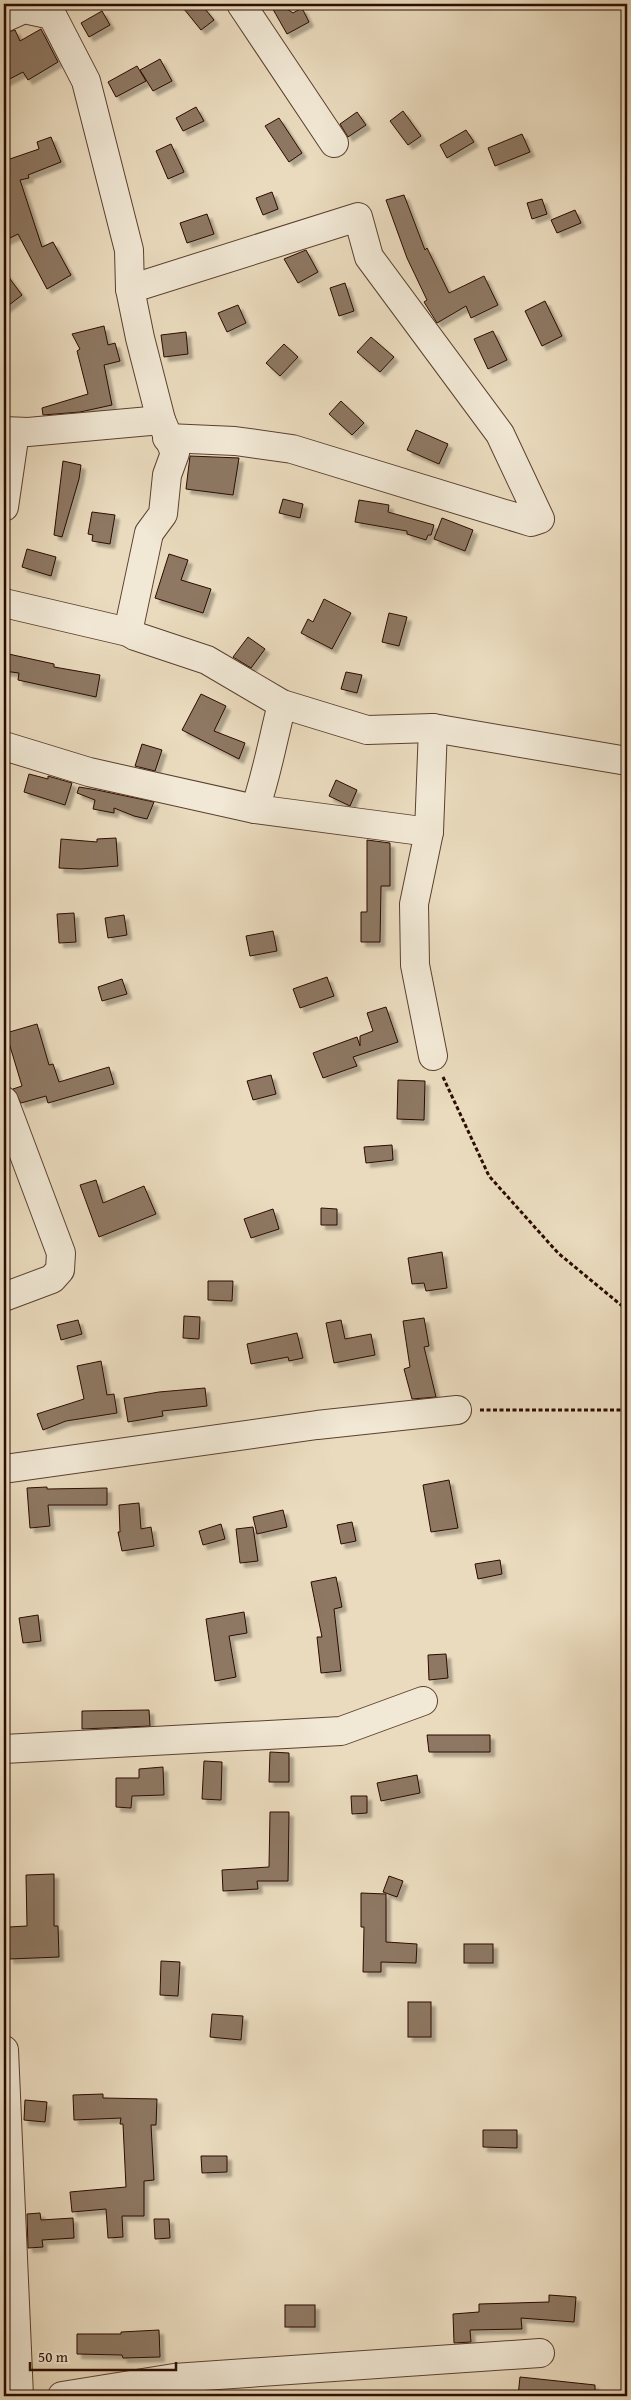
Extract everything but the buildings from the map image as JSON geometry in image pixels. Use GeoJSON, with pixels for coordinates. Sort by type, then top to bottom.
{"type":"FeatureCollection","features":[{"type":"Feature","properties":{"kind":"street"},"geometry":{"type":"LineString","coordinates":[[241,4],[334,143]]}},
{"type":"Feature","properties":{"kind":"street"},"geometry":{"type":"LineString","coordinates":[[4,18],[24,9],[52,15],[86,82],[129,250],[130,289],[140,338],[164,429],[175,452],[167,476],[163,514],[149,532],[128,632]]}},
{"type":"Feature","properties":{"kind":"street"},"geometry":{"type":"LineString","coordinates":[[4,507],[10,431],[164,429],[292,449],[531,522],[540,519],[500,434],[369,257],[358,217],[130,289]]}},
{"type":"Feature","properties":{"kind":"street"},"geometry":{"type":"LineString","coordinates":[[4,602],[128,632],[207,660],[282,704],[367,730],[433,728],[627,761]]}},
{"type":"Feature","properties":{"kind":"street"},"geometry":{"type":"LineString","coordinates":[[255,809],[267,774],[268,754],[282,704]]}},
{"type":"Feature","properties":{"kind":"street"},"geometry":{"type":"LineString","coordinates":[[433,728],[429,832],[414,904],[415,965],[433,1056]]}},
{"type":"Feature","properties":{"kind":"street"},"geometry":{"type":"LineString","coordinates":[[4,746],[88,772],[255,809],[429,832]]}},
{"type":"Feature","properties":{"kind":"street"},"geometry":{"type":"LineString","coordinates":[[4,1101],[61,1253],[60,1270],[52,1278],[4,1297]]}},
{"type":"Feature","properties":{"kind":"street"},"geometry":{"type":"LineString","coordinates":[[4,1469],[316,1425],[456,1410]]}},
{"type":"Feature","properties":{"kind":"street"},"geometry":{"type":"LineString","coordinates":[[4,1749],[341,1731],[423,1701]]}},
{"type":"Feature","properties":{"kind":"street"},"geometry":{"type":"LineString","coordinates":[[4,2053],[8,2279],[19,2396]]}},
{"type":"Feature","properties":{"kind":"street"},"geometry":{"type":"LineString","coordinates":[[62,2396],[174,2378],[540,2353]]}},
{"type":"Feature","properties":{"kind":"path"},"geometry":{"type":"LineString","coordinates":[[433,1056],[489,1176],[558,1253],[627,1310]]}},
{"type":"Feature","properties":{"kind":"path"},"geometry":{"type":"LineString","coordinates":[[456,1410],[627,1410]]}}]}
